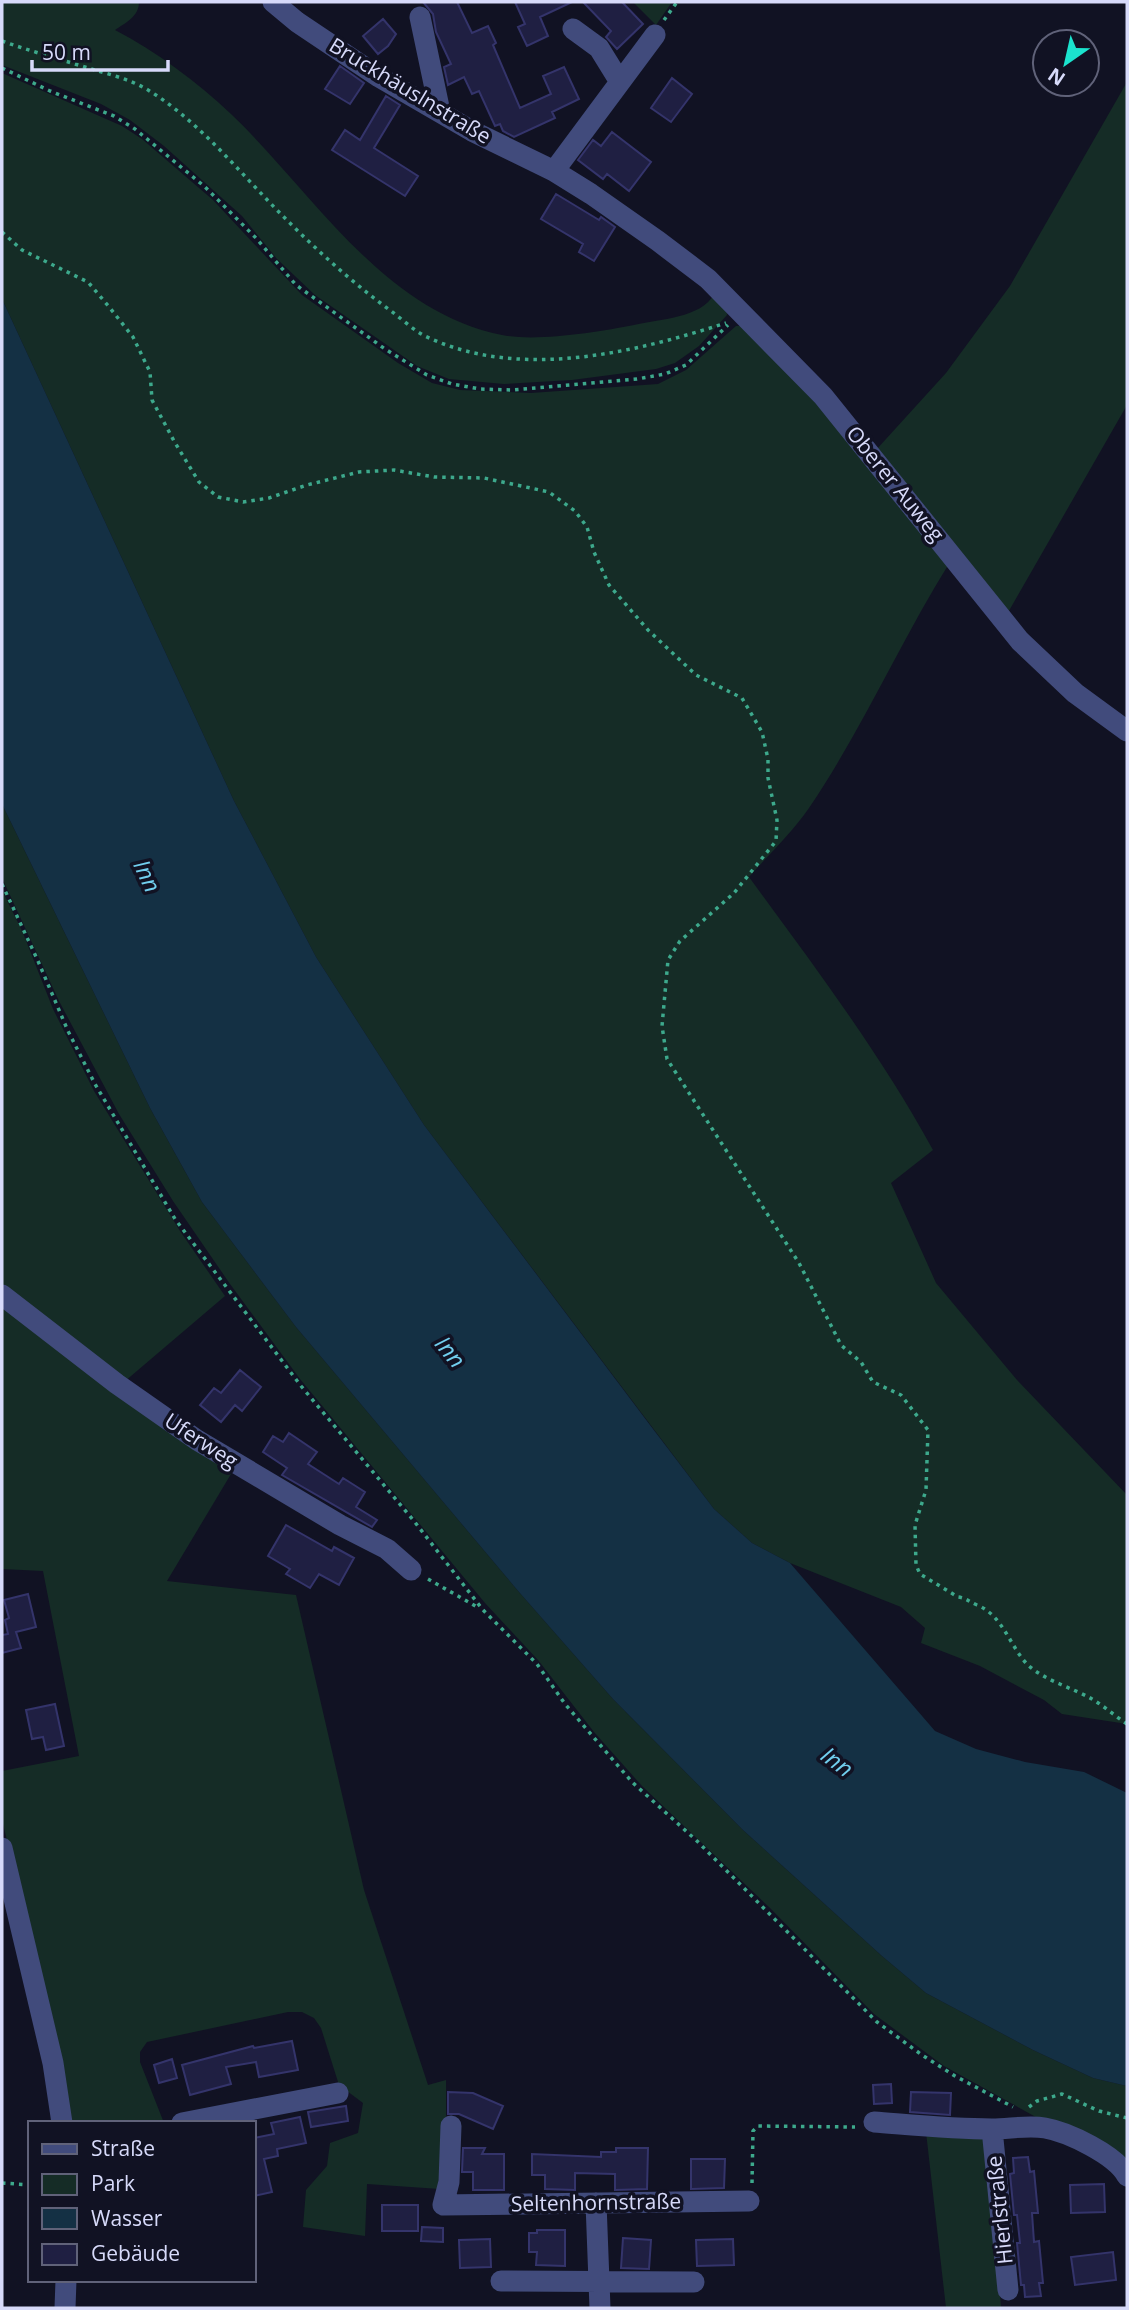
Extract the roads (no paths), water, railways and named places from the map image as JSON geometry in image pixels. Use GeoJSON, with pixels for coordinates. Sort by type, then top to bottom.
{"type":"FeatureCollection","features":[{"type":"Feature","properties":{"kind":"street","name":"Bruckhäuslnstraße"},"geometry":{"type":"LineString","coordinates":[[272,2],[379,77],[440,113],[554,171],[658,241]]}},
{"type":"Feature","properties":{"kind":"street"},"geometry":{"type":"LineString","coordinates":[[420,17],[440,113]]}},
{"type":"Feature","properties":{"kind":"street"},"geometry":{"type":"LineString","coordinates":[[573,29],[599,48],[620,82]]}},
{"type":"Feature","properties":{"kind":"street"},"geometry":{"type":"LineString","coordinates":[[554,171],[655,35]]}},
{"type":"Feature","properties":{"kind":"street","name":"Oberer Auweg"},"geometry":{"type":"LineString","coordinates":[[658,241],[708,279],[823,396],[1020,641],[1075,694],[1127,731]]}},
{"type":"Feature","properties":{"kind":"street","name":"Uferweg"},"geometry":{"type":"LineString","coordinates":[[2,1295],[117,1384],[197,1440],[329,1519],[387,1549],[411,1570]]}},
{"type":"Feature","properties":{"kind":"street"},"geometry":{"type":"LineString","coordinates":[[2,1848],[53,2063],[62,2121]]}},
{"type":"Feature","properties":{"kind":"street"},"geometry":{"type":"LineString","coordinates":[[192,2121],[338,2093]]}},
{"type":"Feature","properties":{"kind":"street","name":"Hierlstraße"},"geometry":{"type":"LineString","coordinates":[[874,2122],[992,2129],[1044,2127],[1100,2151],[1125,2171],[1127,2176]]}},
{"type":"Feature","properties":{"kind":"street","name":"Seltenhornstraße"},"geometry":{"type":"LineString","coordinates":[[451,2126],[449,2182],[443,2205],[749,2201]]}},
{"type":"Feature","properties":{"kind":"street","name":"Hierlstraße"},"geometry":{"type":"LineString","coordinates":[[992,2129],[1008,2290]]}},
{"type":"Feature","properties":{"kind":"street"},"geometry":{"type":"LineString","coordinates":[[596,2203],[600,2308]]}},
{"type":"Feature","properties":{"kind":"street"},"geometry":{"type":"LineString","coordinates":[[502,2281],[694,2282]]}},
{"type":"Feature","properties":{"kind":"street"},"geometry":{"type":"LineString","coordinates":[[65,2308],[66,2282]]}},
{"type":"Feature","properties":{"kind":"water","name":"Inn"},"geometry":{"type":"Polygon","coordinates":[[[2,299],[234,801],[316,957],[424,1125],[714,1509],[752,1543],[790,1563],[935,1731],[976,1749],[1025,1762],[1084,1772],[1127,1793],[1127,2086],[1093,2078],[1033,2050],[926,1993],[743,1830],[613,1699],[519,1592],[296,1327],[202,1202],[150,1108],[2,804],[2,299]]]}}]}
